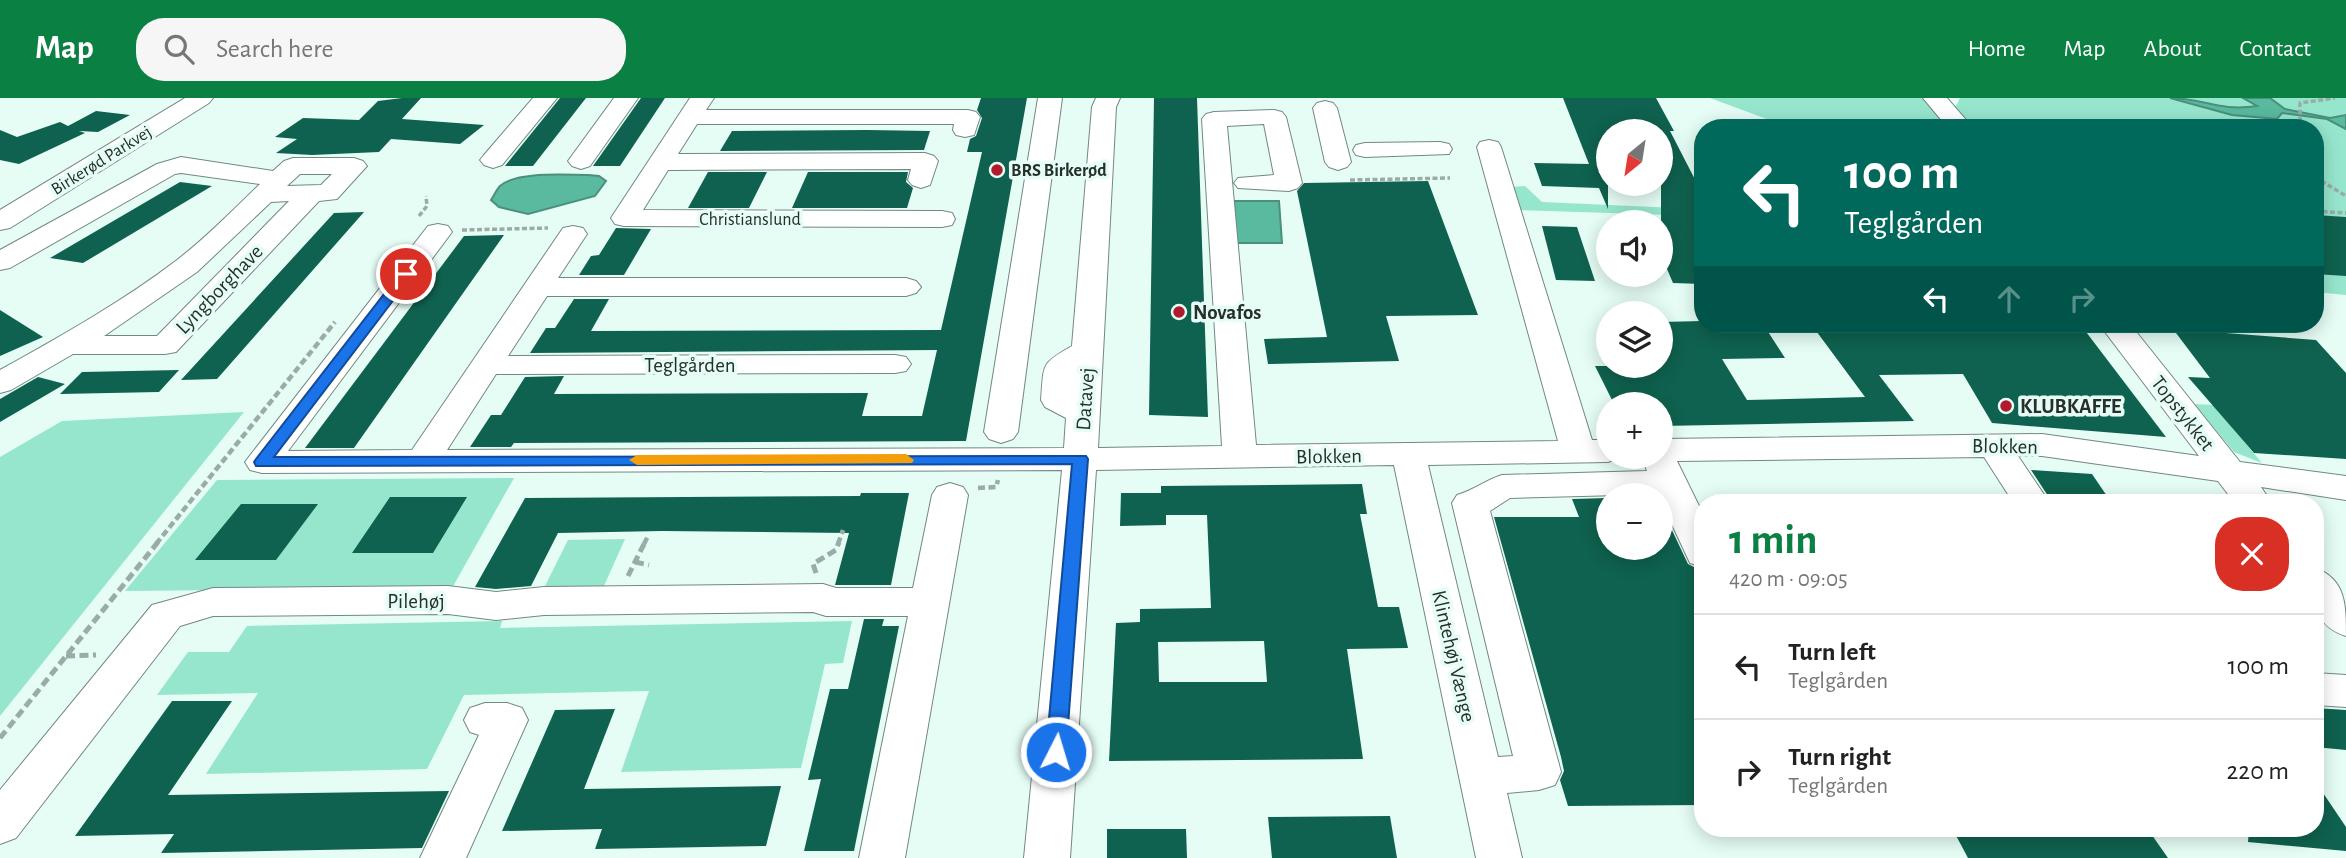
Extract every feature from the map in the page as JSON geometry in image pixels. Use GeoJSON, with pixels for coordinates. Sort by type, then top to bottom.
{"type":"FeatureCollection","features":[{"type":"Feature","properties":{"kind":"street","name":"Birkerød Parkvej"},"geometry":{"type":"LineString","coordinates":[[0,222],[201,98]]}},
{"type":"Feature","properties":{"kind":"street"},"geometry":{"type":"LineString","coordinates":[[493,160],[545,98]]}},
{"type":"Feature","properties":{"kind":"street"},"geometry":{"type":"LineString","coordinates":[[580,161],[626,98]]}},
{"type":"Feature","properties":{"kind":"street"},"geometry":{"type":"LineString","coordinates":[[1001,432],[1050,98]]}},
{"type":"Feature","properties":{"kind":"street"},"geometry":{"type":"LineString","coordinates":[[1935,98],[1953,119]]}},
{"type":"Feature","properties":{"kind":"street","name":"Datavej"},"geometry":{"type":"LineString","coordinates":[[1047,858],[1080,459],[1104,101]]}},
{"type":"Feature","properties":{"kind":"street","name":"Christianslund"},"geometry":{"type":"LineString","coordinates":[[942,219],[624,218],[696,107],[968,117],[965,130]]}},
{"type":"Feature","properties":{"kind":"street"},"geometry":{"type":"LineString","coordinates":[[1325,108],[1344,171]]}},
{"type":"Feature","properties":{"kind":"street"},"geometry":{"type":"LineString","coordinates":[[1240,457],[1214,119],[1274,117],[1289,183],[1247,183]]}},
{"type":"Feature","properties":{"kind":"street","name":"Blokken"},"geometry":{"type":"LineString","coordinates":[[1080,459],[1593,451],[1489,147]]}},
{"type":"Feature","properties":{"kind":"street"},"geometry":{"type":"LineString","coordinates":[[1442,154],[1367,148],[1442,154]]}},
{"type":"Feature","properties":{"kind":"street"},"geometry":{"type":"LineString","coordinates":[[661,162],[925,161],[921,180]]}},
{"type":"Feature","properties":{"kind":"street","name":"Lyngborghave"},"geometry":{"type":"LineString","coordinates":[[0,262],[173,167],[181,165],[271,186],[328,193],[354,166],[293,166],[271,186],[189,264],[128,308],[0,383]]}},
{"type":"Feature","properties":{"kind":"street","name":"Lyngborghave"},"geometry":{"type":"LineString","coordinates":[[68,345],[165,345],[312,193]]}},
{"type":"Feature","properties":{"kind":"street"},"geometry":{"type":"LineString","coordinates":[[427,227],[262,462],[1080,459]]}},
{"type":"Feature","properties":{"kind":"street"},"geometry":{"type":"LineString","coordinates":[[423,460],[537,287],[566,231]]}},
{"type":"Feature","properties":{"kind":"street"},"geometry":{"type":"LineString","coordinates":[[537,287],[906,287]]}},
{"type":"Feature","properties":{"kind":"street","name":"Topstykket"},"geometry":{"type":"LineString","coordinates":[[2121,333],[2246,494]]}},
{"type":"Feature","properties":{"kind":"street","name":"Teglgården"},"geometry":{"type":"LineString","coordinates":[[485,365],[895,364]]}},
{"type":"Feature","properties":{"kind":"street"},"geometry":{"type":"LineString","coordinates":[[1993,444],[2026,494]]}},
{"type":"Feature","properties":{"kind":"street","name":"Blokken"},"geometry":{"type":"LineString","coordinates":[[1673,462],[1993,444],[2042,445],[2346,488]]}},
{"type":"Feature","properties":{"kind":"street","name":"Klintehøj Vænge"},"geometry":{"type":"LineString","coordinates":[[1409,455],[1499,858]]}},
{"type":"Feature","properties":{"kind":"street","name":"Blokken"},"geometry":{"type":"LineString","coordinates":[[1473,513],[1470,503],[1483,501],[1502,487],[1623,469]]}},
{"type":"Feature","properties":{"kind":"street"},"geometry":{"type":"LineString","coordinates":[[1666,469],[1694,534]]}},
{"type":"Feature","properties":{"kind":"street"},"geometry":{"type":"LineString","coordinates":[[883,858],[950,495]]}},
{"type":"Feature","properties":{"kind":"street"},"geometry":{"type":"LineString","coordinates":[[1423,515],[1473,513],[1539,772],[1481,777]]}},
{"type":"Feature","properties":{"kind":"street"},"geometry":{"type":"LineString","coordinates":[[2324,593],[2346,621]]}},
{"type":"Feature","properties":{"kind":"street","name":"Pilehøj"},"geometry":{"type":"LineString","coordinates":[[0,824],[166,615],[213,601],[448,600],[476,606],[522,606],[544,601],[823,598],[825,603],[930,602]]}},
{"type":"Feature","properties":{"kind":"street"},"geometry":{"type":"LineString","coordinates":[[2324,690],[2346,691]]}},
{"type":"Feature","properties":{"kind":"street"},"geometry":{"type":"LineString","coordinates":[[443,858],[507,720],[485,720]]}},
{"type":"Feature","properties":{"kind":"path"},"geometry":{"type":"LineString","coordinates":[[2299,119],[2300,103],[2335,98]]}},
{"type":"Feature","properties":{"kind":"path"},"geometry":{"type":"LineString","coordinates":[[1344,171],[1442,154]]}},
{"type":"Feature","properties":{"kind":"path"},"geometry":{"type":"LineString","coordinates":[[2324,182],[2346,195]]}},
{"type":"Feature","properties":{"kind":"path"},"geometry":{"type":"LineString","coordinates":[[426,196],[427,227],[566,231]]}},
{"type":"Feature","properties":{"kind":"path"},"geometry":{"type":"LineString","coordinates":[[2324,212],[2346,213]]}},
{"type":"Feature","properties":{"kind":"path"},"geometry":{"type":"LineString","coordinates":[[0,738],[341,314]]}},
{"type":"Feature","properties":{"kind":"path"},"geometry":{"type":"LineString","coordinates":[[823,598],[813,564],[836,551],[843,530]]}},
{"type":"Feature","properties":{"kind":"path"},"geometry":{"type":"LineString","coordinates":[[624,586],[648,536]]}},
{"type":"Feature","properties":{"kind":"path"},"geometry":{"type":"LineString","coordinates":[[635,562],[649,565]]}},
{"type":"Feature","properties":{"kind":"shaded area"},"geometry":{"type":"Polygon","coordinates":[[[1710,98],[1922,98],[1928,104],[1956,106],[1960,98],[2346,98],[2346,295],[2324,293],[2324,119],[1767,119],[1710,98]]]}},
{"type":"Feature","properties":{"kind":"shaded area"},"geometry":{"type":"Polygon","coordinates":[[[2170,98],[2244,107],[2257,106],[2243,98],[2270,98],[2285,109],[2330,118],[2346,115],[2346,129],[2327,119],[2282,113],[2277,119],[2232,115],[2170,98]]]}},
{"type":"Feature","properties":{"kind":"shaded area"},"geometry":{"type":"Polygon","coordinates":[[[599,176],[606,181],[595,196],[528,214],[499,207],[491,200],[500,186],[517,178],[599,176]]]}},
{"type":"Feature","properties":{"kind":"shaded area"},"geometry":{"type":"Polygon","coordinates":[[[1525,186],[1542,202],[1694,209],[1694,216],[1673,215],[1673,210],[1596,210],[1596,213],[1517,210],[1510,187],[1525,186]]]}},
{"type":"Feature","properties":{"kind":"shaded area"},"geometry":{"type":"Polygon","coordinates":[[[1234,201],[1279,201],[1282,243],[1236,243],[1234,201]]]}},
{"type":"Feature","properties":{"kind":"shaded area"},"geometry":{"type":"Polygon","coordinates":[[[2194,404],[2213,405],[2262,463],[2234,452],[2194,404]]]}},
{"type":"Feature","properties":{"kind":"shaded area"},"geometry":{"type":"Polygon","coordinates":[[[244,412],[0,716],[0,457],[62,421],[244,412]]]}},
{"type":"Feature","properties":{"kind":"shaded area"},"geometry":{"type":"Polygon","coordinates":[[[514,478],[452,588],[125,591],[217,480],[514,478]]]}},
{"type":"Feature","properties":{"kind":"shaded area"},"geometry":{"type":"Polygon","coordinates":[[[625,539],[603,588],[544,588],[568,540],[625,539]]]}},
{"type":"Feature","properties":{"kind":"shaded area"},"geometry":{"type":"Polygon","coordinates":[[[502,621],[500,628],[852,621],[843,663],[825,664],[801,768],[621,772],[649,691],[464,695],[427,769],[206,774],[258,693],[157,695],[188,652],[229,652],[247,626],[502,621]]]}},
{"type":"Feature","properties":{"kind":"building"},"geometry":{"type":"Polygon","coordinates":[[[421,98],[402,119],[484,125],[460,144],[391,139],[379,152],[312,155],[276,153],[297,139],[275,137],[303,118],[359,120],[378,101],[421,98]]]}},
{"type":"Feature","properties":{"kind":"building"},"geometry":{"type":"Polygon","coordinates":[[[560,98],[586,98],[533,166],[505,166],[560,98]]]}},
{"type":"Feature","properties":{"kind":"building"},"geometry":{"type":"Polygon","coordinates":[[[641,98],[665,98],[620,166],[593,166],[641,98]]]}},
{"type":"Feature","properties":{"kind":"building"},"geometry":{"type":"Polygon","coordinates":[[[981,98],[1027,98],[966,441],[514,443],[511,447],[470,447],[491,415],[501,415],[525,377],[564,376],[554,394],[868,393],[862,416],[922,416],[937,350],[530,353],[546,328],[555,328],[574,299],[609,299],[591,331],[941,330],[982,152],[967,152],[970,139],[976,136],[982,118],[977,110],[981,98]]]}},
{"type":"Feature","properties":{"kind":"building"},"geometry":{"type":"Polygon","coordinates":[[[1154,98],[1197,98],[1208,417],[1149,415],[1154,98]]]}},
{"type":"Feature","properties":{"kind":"building"},"geometry":{"type":"Polygon","coordinates":[[[1563,98],[1656,98],[1667,119],[1596,119],[1596,188],[1542,186],[1534,163],[1589,164],[1563,98]]]}},
{"type":"Feature","properties":{"kind":"building"},"geometry":{"type":"Polygon","coordinates":[[[96,111],[130,115],[98,132],[79,131],[85,133],[19,164],[0,160],[0,130],[17,137],[60,122],[68,126],[96,111]]]}},
{"type":"Feature","properties":{"kind":"building"},"geometry":{"type":"Polygon","coordinates":[[[732,131],[930,131],[924,150],[720,151],[732,131]]]}},
{"type":"Feature","properties":{"kind":"building"},"geometry":{"type":"Polygon","coordinates":[[[1673,137],[1694,178],[1694,284],[1673,283],[1673,210],[1661,210],[1661,196],[1673,196],[1673,137]]]}},
{"type":"Feature","properties":{"kind":"building"},"geometry":{"type":"Polygon","coordinates":[[[708,172],[767,172],[749,208],[688,208],[708,172]]]}},
{"type":"Feature","properties":{"kind":"building"},"geometry":{"type":"Polygon","coordinates":[[[808,172],[908,172],[906,182],[913,188],[907,208],[792,208],[808,172]]]}},
{"type":"Feature","properties":{"kind":"building"},"geometry":{"type":"Polygon","coordinates":[[[1428,181],[1478,315],[1386,316],[1399,361],[1268,364],[1264,339],[1327,337],[1297,191],[1304,183],[1428,181]]]}},
{"type":"Feature","properties":{"kind":"building"},"geometry":{"type":"Polygon","coordinates":[[[180,182],[212,186],[83,263],[50,258],[180,182]]]}},
{"type":"Feature","properties":{"kind":"building"},"geometry":{"type":"Polygon","coordinates":[[[1602,196],[1608,196],[1608,209],[1602,196]]]}},
{"type":"Feature","properties":{"kind":"building"},"geometry":{"type":"Polygon","coordinates":[[[364,212],[217,379],[181,380],[334,213],[364,212]]]}},
{"type":"Feature","properties":{"kind":"building"},"geometry":{"type":"Polygon","coordinates":[[[2324,216],[2346,217],[2346,276],[2324,275],[2324,216]]]}},
{"type":"Feature","properties":{"kind":"building"},"geometry":{"type":"Polygon","coordinates":[[[1542,226],[1577,227],[1595,281],[1556,280],[1542,226]]]}},
{"type":"Feature","properties":{"kind":"building"},"geometry":{"type":"Polygon","coordinates":[[[616,228],[651,229],[624,275],[579,275],[591,256],[599,255],[616,228]]]}},
{"type":"Feature","properties":{"kind":"building"},"geometry":{"type":"Polygon","coordinates":[[[504,235],[354,448],[305,448],[464,236],[504,235]]]}},
{"type":"Feature","properties":{"kind":"building"},"geometry":{"type":"Polygon","coordinates":[[[0,310],[43,337],[0,356],[0,310]]]}},
{"type":"Feature","properties":{"kind":"building"},"geometry":{"type":"Polygon","coordinates":[[[1694,321],[1694,333],[1769,333],[1785,358],[1722,359],[1747,400],[1865,397],[1818,333],[2087,333],[2166,437],[1992,423],[1963,374],[1879,375],[1914,421],[1673,426],[1673,392],[1608,392],[1601,378],[1673,378],[1673,322],[1694,321]]]}},
{"type":"Feature","properties":{"kind":"building"},"geometry":{"type":"Polygon","coordinates":[[[2176,333],[2225,333],[2316,340],[2346,373],[2346,459],[2254,453],[2188,377],[2210,378],[2176,333]]]}},
{"type":"Feature","properties":{"kind":"building"},"geometry":{"type":"Polygon","coordinates":[[[179,370],[159,392],[60,394],[82,372],[179,370]]]}},
{"type":"Feature","properties":{"kind":"building"},"geometry":{"type":"Polygon","coordinates":[[[38,377],[65,384],[0,422],[0,399],[38,377]]]}},
{"type":"Feature","properties":{"kind":"building"},"geometry":{"type":"Polygon","coordinates":[[[2031,470],[2092,474],[2106,494],[2047,494],[2031,470]]]}},
{"type":"Feature","properties":{"kind":"building"},"geometry":{"type":"Polygon","coordinates":[[[1362,484],[1367,514],[1360,514],[1378,607],[1399,607],[1408,648],[1347,649],[1363,759],[1109,761],[1116,623],[1140,622],[1140,609],[1211,608],[1207,515],[1166,515],[1166,525],[1120,526],[1121,493],[1161,493],[1161,486],[1362,484]],[[1264,641],[1158,642],[1159,682],[1267,682],[1264,641]]]}},
{"type":"Feature","properties":{"kind":"building"},"geometry":{"type":"Polygon","coordinates":[[[861,493],[909,493],[891,585],[835,585],[849,533],[662,531],[558,533],[531,586],[496,589],[475,587],[525,498],[860,496],[861,493]]]}},
{"type":"Feature","properties":{"kind":"building"},"geometry":{"type":"Polygon","coordinates":[[[390,497],[467,497],[433,553],[352,553],[390,497]]]}},
{"type":"Feature","properties":{"kind":"building"},"geometry":{"type":"Polygon","coordinates":[[[1596,498],[1596,560],[1673,560],[1673,532],[1688,564],[1694,567],[1694,805],[1568,806],[1560,780],[1564,771],[1561,757],[1494,517],[1579,517],[1572,499],[1596,498]]]}},
{"type":"Feature","properties":{"kind":"building"},"geometry":{"type":"Polygon","coordinates":[[[241,504],[318,504],[276,560],[195,560],[241,504]]]}},
{"type":"Feature","properties":{"kind":"building"},"geometry":{"type":"Polygon","coordinates":[[[864,619],[884,619],[882,626],[899,626],[854,851],[804,851],[821,779],[808,780],[830,689],[848,689],[864,619]]]}},
{"type":"Feature","properties":{"kind":"building"},"geometry":{"type":"Polygon","coordinates":[[[172,701],[232,701],[168,795],[449,791],[422,848],[161,853],[174,834],[75,836],[172,701]]]}},
{"type":"Feature","properties":{"kind":"building"},"geometry":{"type":"Polygon","coordinates":[[[615,709],[584,789],[781,786],[766,846],[595,849],[602,829],[502,831],[555,710],[615,709]]]}},
{"type":"Feature","properties":{"kind":"building"},"geometry":{"type":"Polygon","coordinates":[[[2324,709],[2346,710],[2346,750],[2324,748],[2324,709]]]}},
{"type":"Feature","properties":{"kind":"building"},"geometry":{"type":"Polygon","coordinates":[[[2324,794],[2346,827],[2346,851],[2248,842],[2248,837],[2324,837],[2324,794]]]}},
{"type":"Feature","properties":{"kind":"building"},"geometry":{"type":"Polygon","coordinates":[[[1390,816],[1397,858],[1272,858],[1268,817],[1390,816]]]}},
{"type":"Feature","properties":{"kind":"building"},"geometry":{"type":"Polygon","coordinates":[[[1107,829],[1186,829],[1187,858],[1107,858],[1107,829]]]}},
{"type":"Feature","properties":{"kind":"building"},"geometry":{"type":"Polygon","coordinates":[[[1957,837],[2153,837],[2168,858],[1968,858],[1957,837]]]}},
{"type":"Feature","properties":{"kind":"slow traffic"},"geometry":{"type":"LineString","coordinates":[[637,460],[906,460]]}},
{"type":"Feature","properties":{"kind":"place","name":"BRS Birkerød"},"geometry":{"type":"Point","coordinates":[997,170]}},
{"type":"Feature","properties":{"kind":"place","name":"Novafos"},"geometry":{"type":"Point","coordinates":[1179,312]}},
{"type":"Feature","properties":{"kind":"place","name":"KLUBKAFFE"},"geometry":{"type":"Point","coordinates":[2006,406]}},
{"type":"Feature","properties":{"kind":"route"},"geometry":{"type":"LineString","coordinates":[[406,274],[262,462],[1080,459],[1056,752]]}}]}
